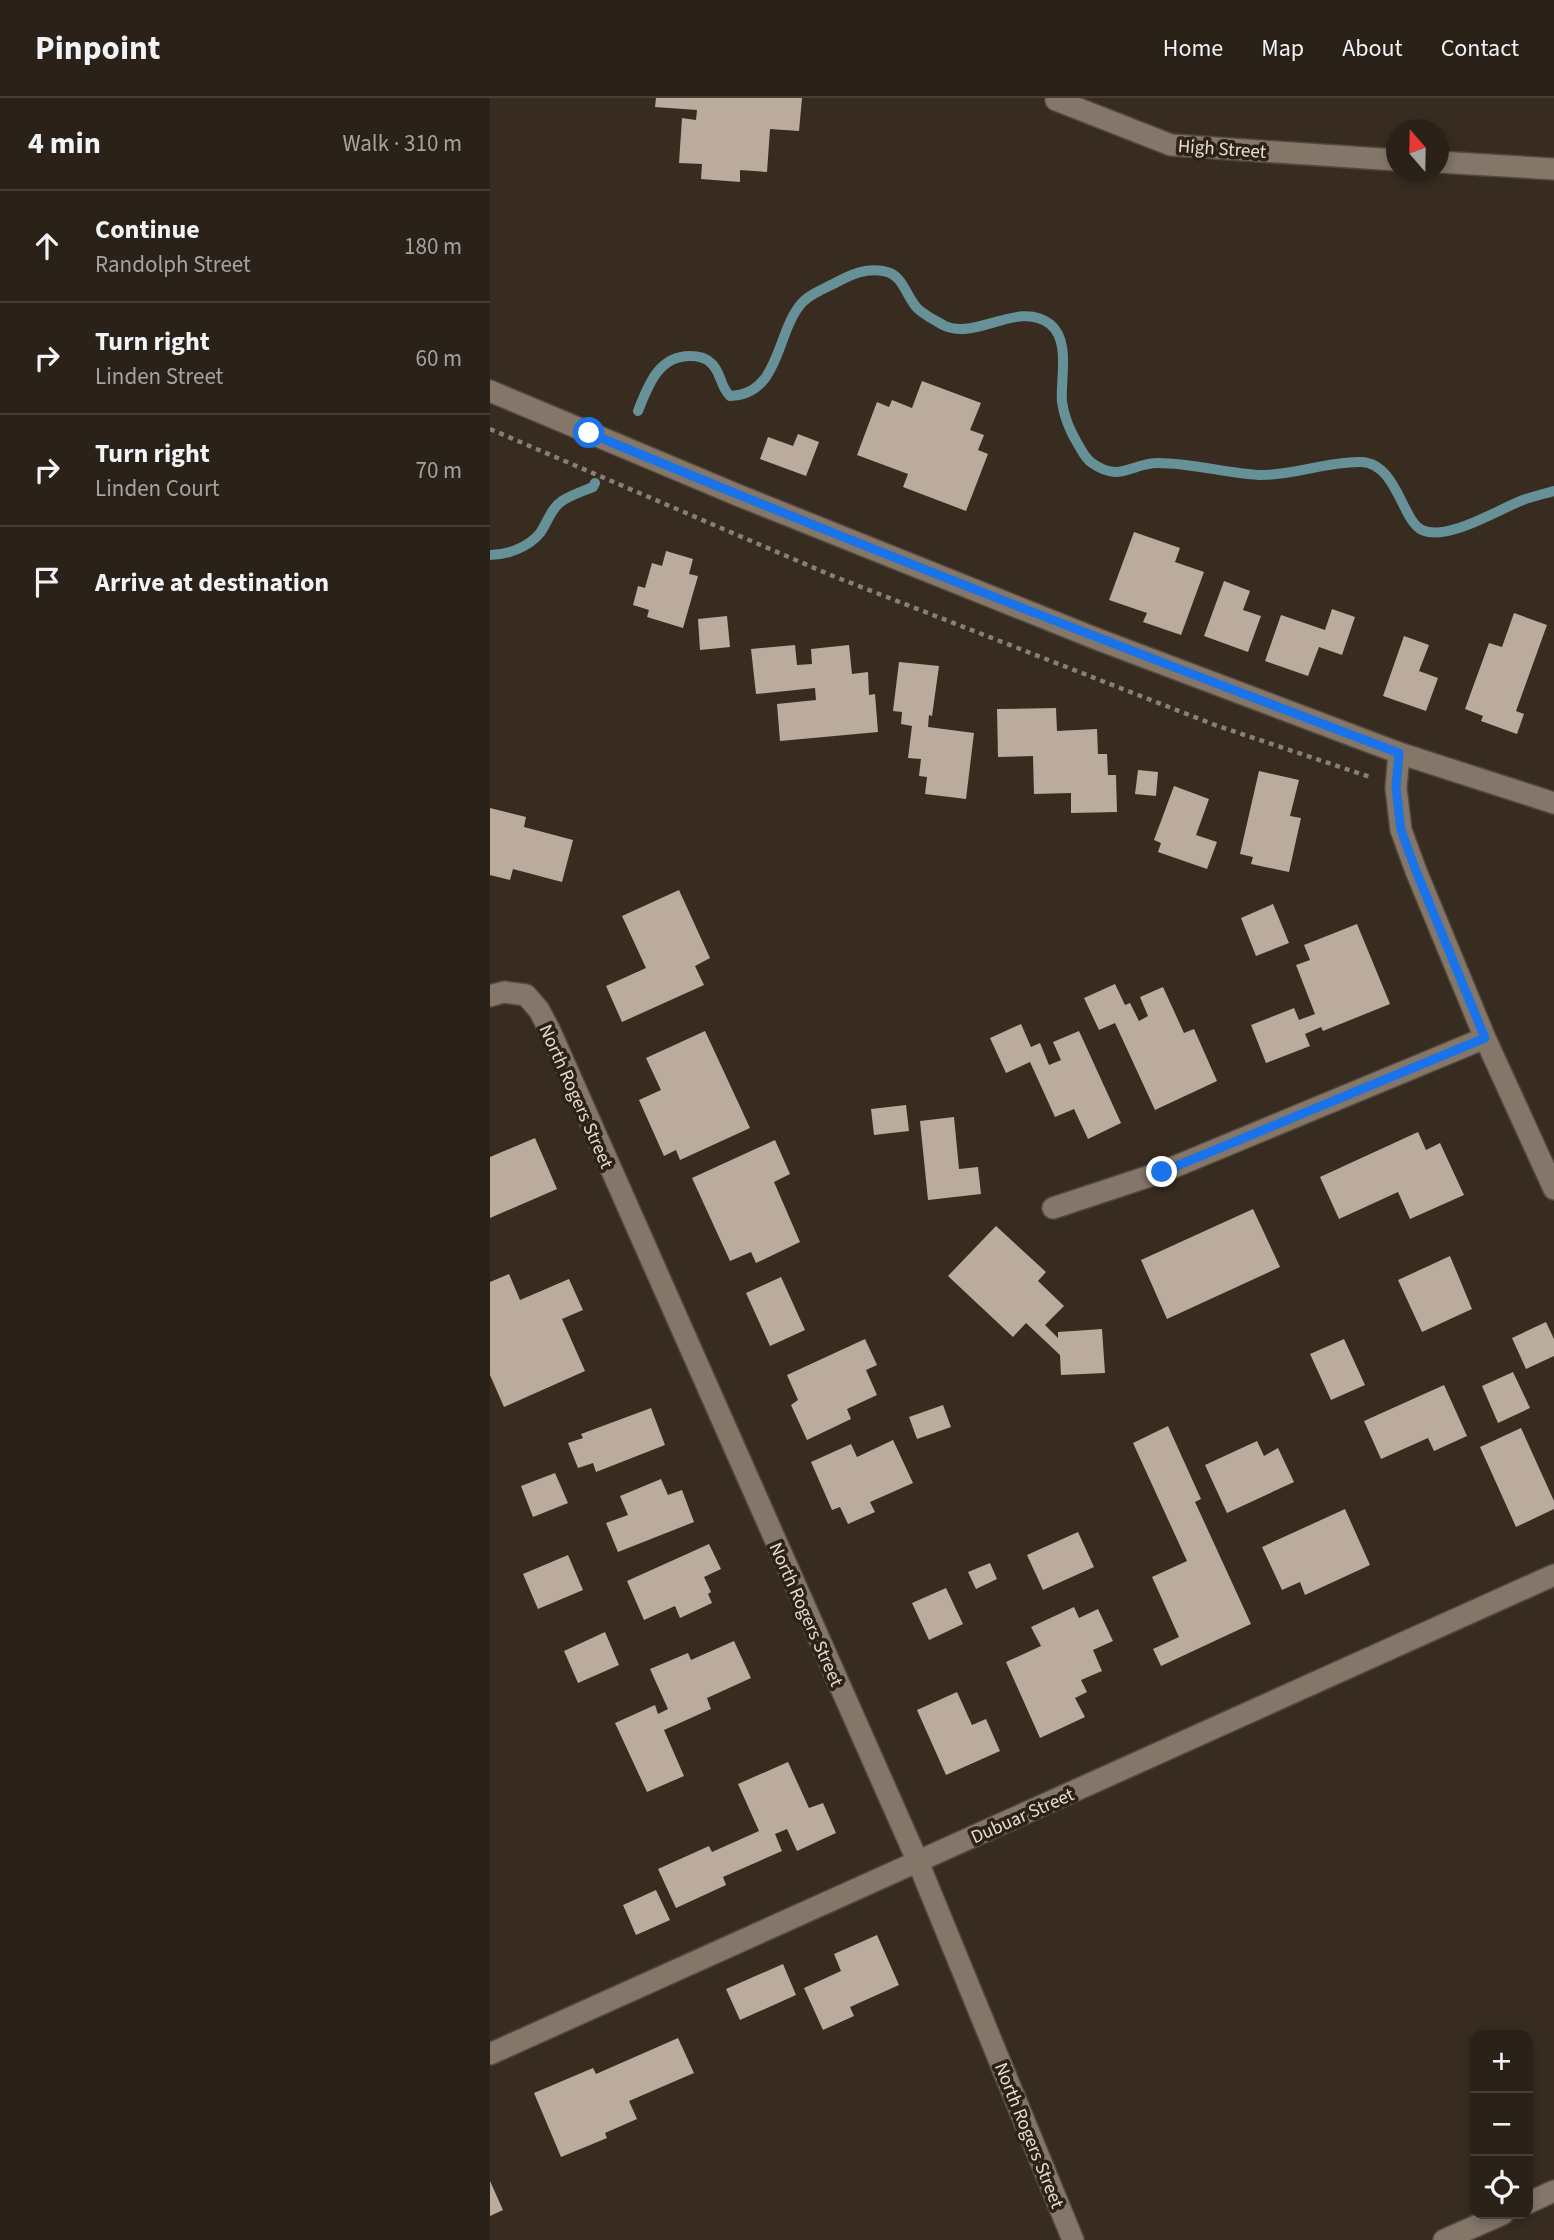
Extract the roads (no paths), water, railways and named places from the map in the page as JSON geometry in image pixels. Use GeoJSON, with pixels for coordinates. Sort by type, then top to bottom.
{"type":"FeatureCollection","features":[{"type":"Feature","properties":{"kind":"street","name":"High Street"},"geometry":{"type":"LineString","coordinates":[[1055,100],[1171,145],[1386,159]]}},
{"type":"Feature","properties":{"kind":"street"},"geometry":{"type":"LineString","coordinates":[[1449,163],[1554,169]]}},
{"type":"Feature","properties":{"kind":"street"},"geometry":{"type":"LineString","coordinates":[[490,391],[740,496],[1097,639],[1399,753],[1554,803]]}},
{"type":"Feature","properties":{"kind":"street"},"geometry":{"type":"LineString","coordinates":[[1399,753],[1396,788],[1401,830],[1485,1038],[1554,1189]]}},
{"type":"Feature","properties":{"kind":"street","name":"North Rogers Street"},"geometry":{"type":"LineString","coordinates":[[490,996],[504,992],[526,995],[550,1031],[918,1863],[1073,2240]]}},
{"type":"Feature","properties":{"kind":"street"},"geometry":{"type":"LineString","coordinates":[[1053,1208],[1162,1172],[1485,1038]]}},
{"type":"Feature","properties":{"kind":"street","name":"Dubuar Street"},"geometry":{"type":"LineString","coordinates":[[490,2054],[1554,1575]]}},
{"type":"Feature","properties":{"kind":"street"},"geometry":{"type":"LineString","coordinates":[[1533,2201],[1554,2191]]}},
{"type":"Feature","properties":{"kind":"street"},"geometry":{"type":"LineString","coordinates":[[1444,2240],[1492,2219]]}},
{"type":"Feature","properties":{"kind":"waterway"},"geometry":{"type":"LineString","coordinates":[[638,411],[656,374],[670,361],[679,357],[693,356],[707,360],[714,366],[730,396],[746,393],[759,385],[768,374],[786,330],[804,300],[848,276],[877,270],[896,276],[918,309],[945,326],[971,328],[1025,316],[1050,324],[1056,331],[1062,350],[1062,402],[1066,419],[1085,456],[1102,469],[1118,472],[1149,464],[1171,463],[1272,475],[1361,462],[1373,465],[1383,472],[1415,525],[1433,533],[1459,528],[1523,500],[1554,491]]}},
{"type":"Feature","properties":{"kind":"waterway"},"geometry":{"type":"LineString","coordinates":[[490,555],[510,552],[530,542],[540,533],[558,504],[593,487],[595,483]]}}]}
